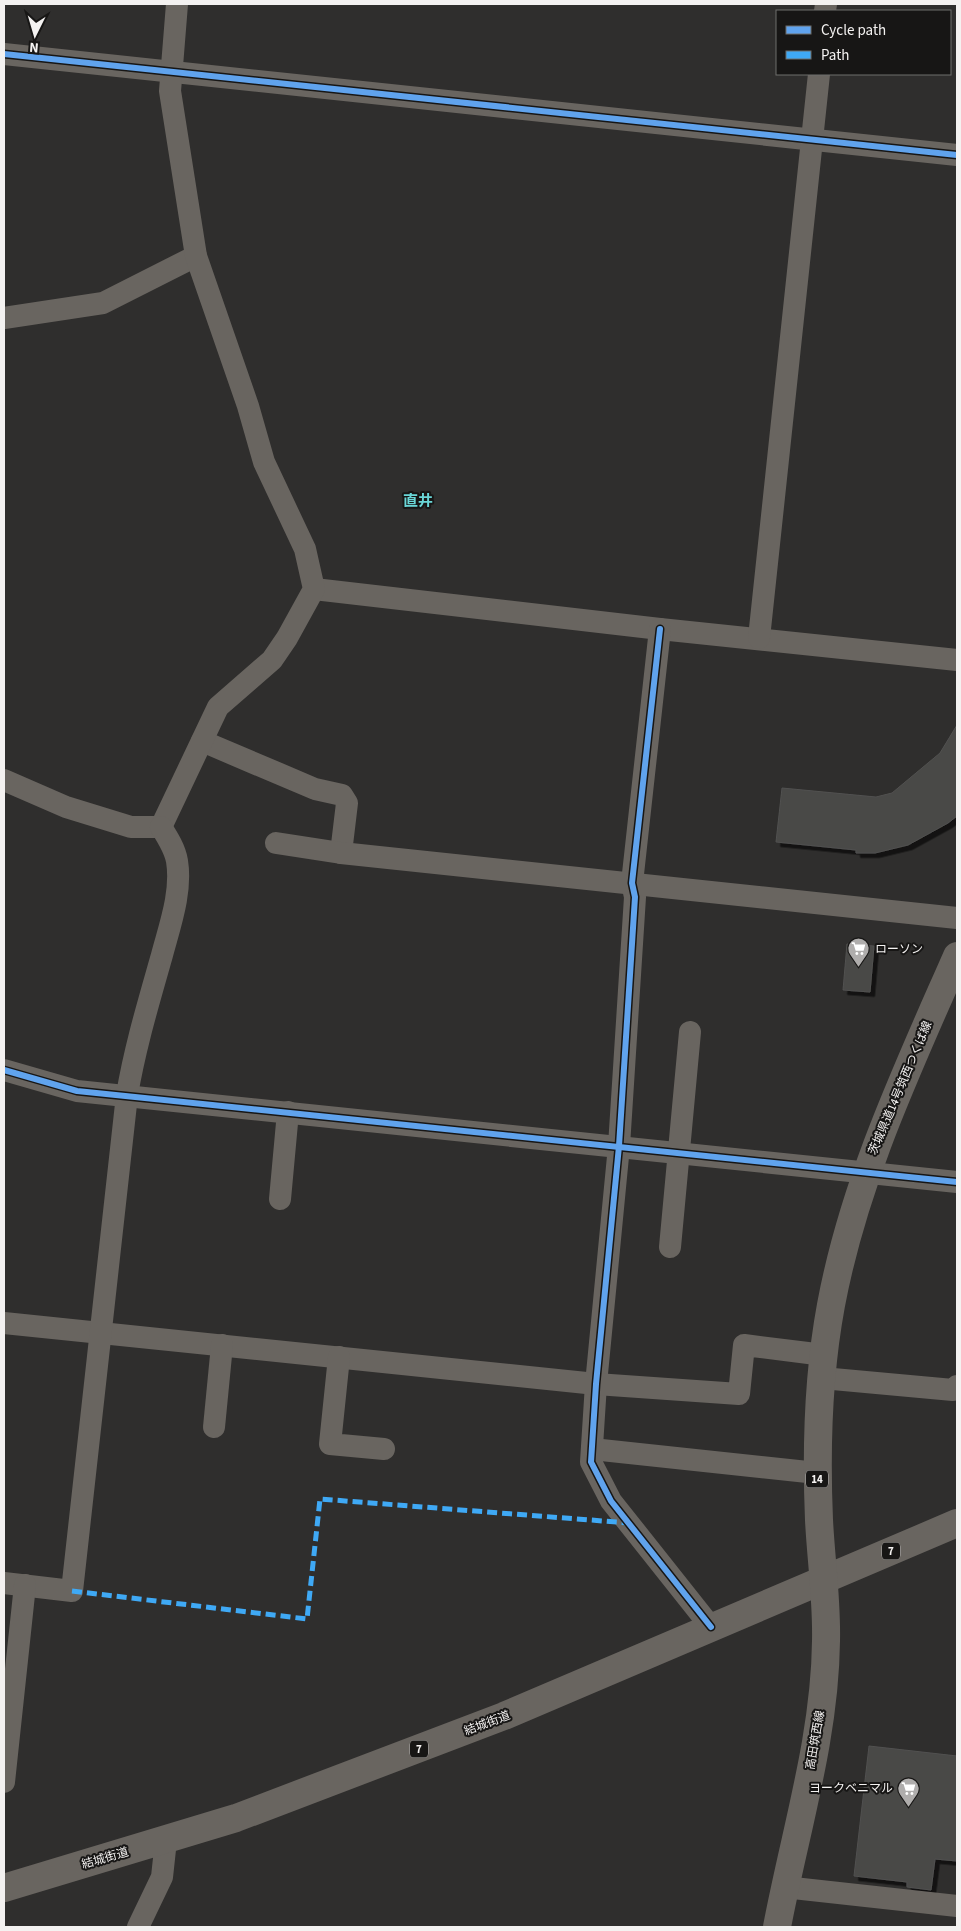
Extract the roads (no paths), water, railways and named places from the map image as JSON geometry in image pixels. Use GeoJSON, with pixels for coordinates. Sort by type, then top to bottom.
{"type":"FeatureCollection","features":[{"type":"Feature","properties":{"kind":"main road","name":"茨城県道14号筑西つくば線"},"geometry":{"type":"LineString","coordinates":[[824,1579],[817,1473],[823,1366],[839,1267],[866,1172],[896,1095],[957,956]]}},
{"type":"Feature","properties":{"kind":"main road","name":"結城街道"},"geometry":{"type":"LineString","coordinates":[[4,1888],[236,1818],[504,1716],[957,1523]]}},
{"type":"Feature","properties":{"kind":"main road","name":"高田筑西線"},"geometry":{"type":"LineString","coordinates":[[777,1927],[816,1744],[824,1691],[826,1642],[824,1579]]}},
{"type":"Feature","properties":{"kind":"street"},"geometry":{"type":"LineString","coordinates":[[161,827],[218,707],[272,660],[287,638],[314,589],[305,549],[264,462],[248,406],[196,256],[171,99],[170,72],[177,4]]}},
{"type":"Feature","properties":{"kind":"street"},"geometry":{"type":"LineString","coordinates":[[4,54],[957,155]]}},
{"type":"Feature","properties":{"kind":"street"},"geometry":{"type":"LineString","coordinates":[[759,638],[819,75]]}},
{"type":"Feature","properties":{"kind":"street"},"geometry":{"type":"LineString","coordinates":[[4,318],[103,303],[196,256]]}},
{"type":"Feature","properties":{"kind":"street"},"geometry":{"type":"LineString","coordinates":[[314,589],[660,629],[957,660]]}},
{"type":"Feature","properties":{"kind":"street"},"geometry":{"type":"LineString","coordinates":[[660,629],[632,883],[635,897],[618,1146],[596,1384],[591,1462],[611,1501],[711,1627]]}},
{"type":"Feature","properties":{"kind":"street"},"geometry":{"type":"LineString","coordinates":[[202,741],[315,788],[342,795],[347,803],[341,853]]}},
{"type":"Feature","properties":{"kind":"street"},"geometry":{"type":"LineString","coordinates":[[4,780],[66,807],[131,827],[161,827]]}},
{"type":"Feature","properties":{"kind":"street"},"geometry":{"type":"LineString","coordinates":[[4,1782],[14,1584],[72,1591],[127,1095],[132,1066],[173,914],[178,883],[177,861],[171,843],[161,827]]}},
{"type":"Feature","properties":{"kind":"street"},"geometry":{"type":"LineString","coordinates":[[276,843],[341,853],[957,918]]}},
{"type":"Feature","properties":{"kind":"street"},"geometry":{"type":"LineString","coordinates":[[670,1247],[690,1032]]}},
{"type":"Feature","properties":{"kind":"street"},"geometry":{"type":"LineString","coordinates":[[4,1070],[76,1091],[957,1182]]}},
{"type":"Feature","properties":{"kind":"street"},"geometry":{"type":"LineString","coordinates":[[280,1199],[288,1112]]}},
{"type":"Feature","properties":{"kind":"street"},"geometry":{"type":"LineString","coordinates":[[4,1323],[596,1384],[738,1394],[744,1345],[823,1366],[952,1390],[957,1386]]}},
{"type":"Feature","properties":{"kind":"street"},"geometry":{"type":"LineString","coordinates":[[214,1427],[222,1345]]}},
{"type":"Feature","properties":{"kind":"street"},"geometry":{"type":"LineString","coordinates":[[340,1357],[330,1444],[384,1450]]}},
{"type":"Feature","properties":{"kind":"street"},"geometry":{"type":"LineString","coordinates":[[592,1449],[817,1473]]}},
{"type":"Feature","properties":{"kind":"street"},"geometry":{"type":"LineString","coordinates":[[138,1927],[162,1877],[166,1840]]}},
{"type":"Feature","properties":{"kind":"street"},"geometry":{"type":"LineString","coordinates":[[784,1887],[957,1906]]}},
{"type":"Feature","properties":{"kind":"place","name":"ローソン"},"geometry":{"type":"Point","coordinates":[859,968]}},
{"type":"Feature","properties":{"kind":"place","name":"ヨークベニマル"},"geometry":{"type":"Point","coordinates":[909,1807]}},
{"type":"Feature","properties":{"kind":"district","name":"直井"},"geometry":{"type":"Point","coordinates":[418,501]}}]}
